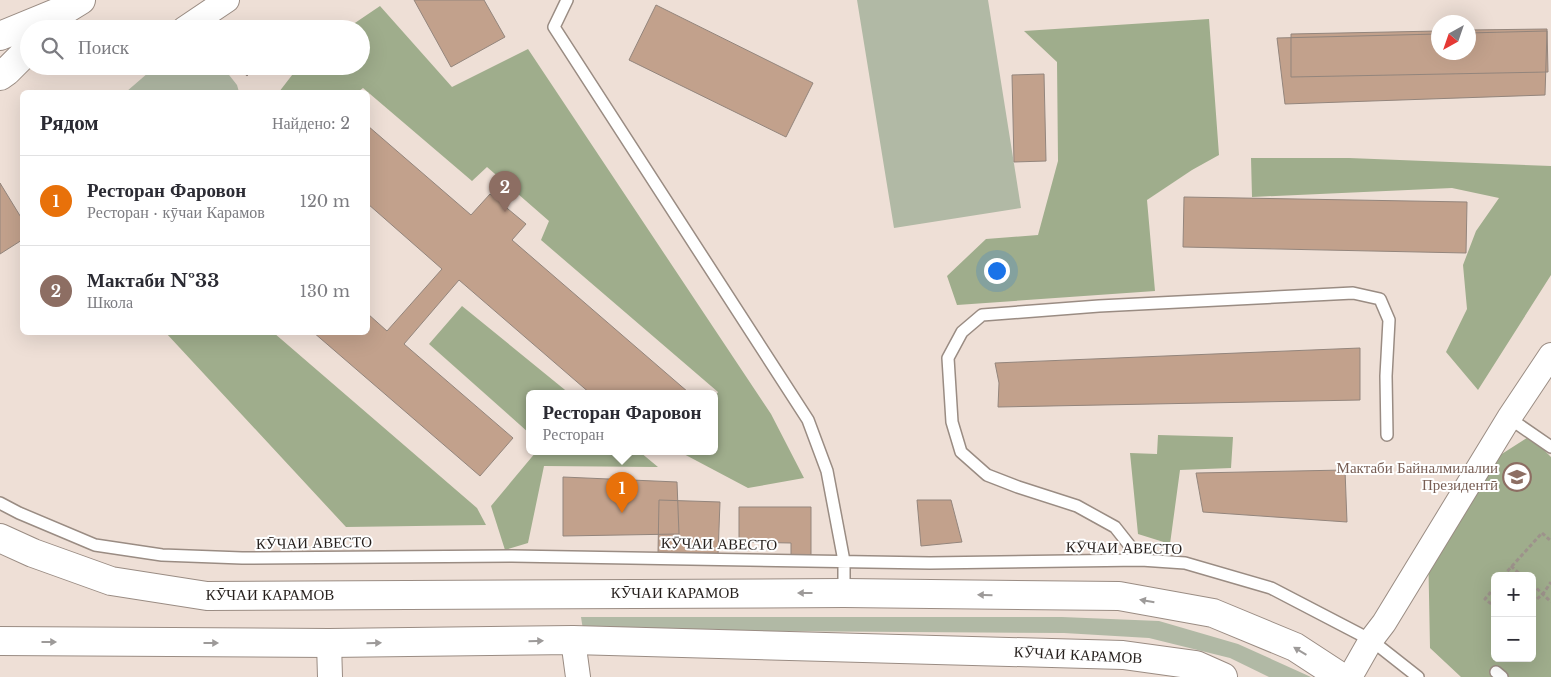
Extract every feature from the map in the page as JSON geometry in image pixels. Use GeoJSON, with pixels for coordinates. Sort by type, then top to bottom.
{"type":"FeatureCollection","features":[{"type":"Feature","properties":{"kind":"main road"},"geometry":{"type":"LineString","coordinates":[[58,20],[75,4]]}},
{"type":"Feature","properties":{"kind":"main road"},"geometry":{"type":"LineString","coordinates":[[38,20],[75,4]]}},
{"type":"Feature","properties":{"kind":"main road"},"geometry":{"type":"LineString","coordinates":[[0,36],[20,27]]}},
{"type":"Feature","properties":{"kind":"main road"},"geometry":{"type":"LineString","coordinates":[[0,76],[20,58]]}},
{"type":"Feature","properties":{"kind":"main road","name":"КӮЧАИ КАРАМОВ"},"geometry":{"type":"LineString","coordinates":[[0,538],[33,553],[110,581],[207,596],[844,592],[1119,596],[1213,613],[1295,647],[1341,677]]}},
{"type":"Feature","properties":{"kind":"main road","name":"КӮЧАИ КАРАМОВ"},"geometry":{"type":"LineString","coordinates":[[0,641],[329,644],[573,640],[1123,654],[1196,665],[1223,677]]}},
{"type":"Feature","properties":{"kind":"street"},"geometry":{"type":"LineString","coordinates":[[197,20],[227,0]]}},
{"type":"Feature","properties":{"kind":"street"},"geometry":{"type":"LineString","coordinates":[[1350,677],[1370,640],[1384,623],[1551,355]]}},
{"type":"Feature","properties":{"kind":"street"},"geometry":{"type":"LineString","coordinates":[[573,640],[578,677]]}},
{"type":"Feature","properties":{"kind":"street"},"geometry":{"type":"LineString","coordinates":[[329,644],[330,677]]}},
{"type":"Feature","properties":{"kind":"lane"},"geometry":{"type":"LineString","coordinates":[[567,0],[554,27],[808,420],[827,471],[844,561],[844,592]]}},
{"type":"Feature","properties":{"kind":"lane"},"geometry":{"type":"LineString","coordinates":[[1141,560],[1115,527],[1077,506],[1018,488],[987,475],[961,452],[952,422],[948,358],[962,332],[982,315],[1099,306],[1352,293],[1380,299],[1389,320],[1386,376],[1387,434]]}},
{"type":"Feature","properties":{"kind":"lane"},"geometry":{"type":"LineString","coordinates":[[1510,418],[1551,447]]}},
{"type":"Feature","properties":{"kind":"lane","name":"КӮЧАИ АВЕСТО"},"geometry":{"type":"LineString","coordinates":[[0,503],[95,545],[162,555],[242,558],[512,556],[930,563],[1141,560],[1185,564],[1271,588],[1370,640],[1418,677]]}},
{"type":"Feature","properties":{"kind":"path"},"geometry":{"type":"LineString","coordinates":[[1506,572],[1542,533],[1551,541]]}},
{"type":"Feature","properties":{"kind":"path"},"geometry":{"type":"LineString","coordinates":[[1511,566],[1518,572]]}},
{"type":"Feature","properties":{"kind":"path"},"geometry":{"type":"LineString","coordinates":[[1536,600],[1543,594],[1551,582]]}},
{"type":"Feature","properties":{"kind":"path"},"geometry":{"type":"LineString","coordinates":[[1536,588],[1551,602]]}},
{"type":"Feature","properties":{"kind":"path"},"geometry":{"type":"LineString","coordinates":[[1491,592],[1485,599],[1491,604]]}},
{"type":"Feature","properties":{"kind":"green space"},"geometry":{"type":"Polygon","coordinates":[[[857,0],[988,0],[1021,208],[894,228],[857,0]]]}},
{"type":"Feature","properties":{"kind":"green space"},"geometry":{"type":"Polygon","coordinates":[[[380,6],[452,87],[528,49],[771,414],[804,478],[748,488],[686,455],[718,455],[718,390],[716,390],[541,240],[549,221],[487,167],[472,181],[370,94],[370,90],[363,88],[360,90],[281,90],[292,75],[370,75],[370,20],[359,20],[380,6]]]}},
{"type":"Feature","properties":{"kind":"green space"},"geometry":{"type":"Polygon","coordinates":[[[1209,19],[1219,155],[1192,170],[1147,200],[1155,291],[957,305],[947,276],[986,239],[1038,235],[1058,161],[1057,62],[1024,31],[1209,19]]]}},
{"type":"Feature","properties":{"kind":"green space"},"geometry":{"type":"Polygon","coordinates":[[[146,75],[229,75],[238,90],[128,90],[146,75]]]}},
{"type":"Feature","properties":{"kind":"green space"},"geometry":{"type":"Polygon","coordinates":[[[1251,158],[1349,158],[1551,166],[1551,275],[1478,390],[1446,352],[1467,309],[1463,265],[1476,231],[1499,198],[1452,188],[1252,197],[1251,158]]]}},
{"type":"Feature","properties":{"kind":"green space"},"geometry":{"type":"Polygon","coordinates":[[[462,306],[565,390],[526,390],[526,430],[429,344],[462,306]]]}},
{"type":"Feature","properties":{"kind":"green space"},"geometry":{"type":"Polygon","coordinates":[[[168,335],[276,335],[477,508],[486,525],[346,527],[168,335]]]}},
{"type":"Feature","properties":{"kind":"green space"},"geometry":{"type":"Polygon","coordinates":[[[1158,435],[1233,437],[1231,468],[1180,470],[1170,544],[1138,534],[1130,453],[1157,454],[1158,435]]]}},
{"type":"Feature","properties":{"kind":"green space","name":"Мактаби Байналмилалии Президентӣ"},"geometry":{"type":"Polygon","coordinates":[[[1530,436],[1551,457],[1551,677],[1461,677],[1430,648],[1428,543],[1483,466],[1530,436]]]}},
{"type":"Feature","properties":{"kind":"green space"},"geometry":{"type":"Polygon","coordinates":[[[534,455],[644,455],[658,467],[544,466],[528,543],[505,550],[491,506],[534,455]]]}},
{"type":"Feature","properties":{"kind":"green space"},"geometry":{"type":"Polygon","coordinates":[[[581,617],[1062,617],[1159,621],[1238,644],[1311,677],[1269,677],[1230,658],[1149,638],[1064,633],[583,630],[581,617]]]}},
{"type":"Feature","properties":{"kind":"building"},"geometry":{"type":"Polygon","coordinates":[[[414,0],[484,0],[505,37],[451,67],[414,0]]]}},
{"type":"Feature","properties":{"kind":"building"},"geometry":{"type":"Polygon","coordinates":[[[656,5],[813,83],[786,137],[629,60],[656,5]]]}},
{"type":"Feature","properties":{"kind":"building"},"geometry":{"type":"Polygon","coordinates":[[[1547,29],[1548,72],[1291,77],[1291,34],[1431,31],[1431,60],[1476,60],[1476,30],[1547,29]]]}},
{"type":"Feature","properties":{"kind":"building"},"geometry":{"type":"Polygon","coordinates":[[[1547,31],[1545,95],[1285,104],[1277,38],[1431,34],[1431,60],[1476,60],[1476,33],[1547,31]]]}},
{"type":"Feature","properties":{"kind":"building"},"geometry":{"type":"Polygon","coordinates":[[[1044,74],[1046,161],[1014,162],[1012,75],[1044,74]]]}},
{"type":"Feature","properties":{"kind":"building"},"geometry":{"type":"Polygon","coordinates":[[[370,128],[471,215],[490,194],[526,224],[512,240],[686,390],[586,390],[459,280],[404,344],[513,438],[480,476],[316,335],[370,335],[370,316],[387,331],[442,269],[370,206],[370,128]]]}},
{"type":"Feature","properties":{"kind":"building"},"geometry":{"type":"Polygon","coordinates":[[[0,183],[20,216],[20,241],[0,254],[0,183]]]}},
{"type":"Feature","properties":{"kind":"building"},"geometry":{"type":"Polygon","coordinates":[[[1184,197],[1467,202],[1466,253],[1183,247],[1184,197]]]}},
{"type":"Feature","properties":{"kind":"building"},"geometry":{"type":"Polygon","coordinates":[[[1360,348],[1360,400],[998,407],[999,383],[995,363],[1360,348]]]}},
{"type":"Feature","properties":{"kind":"building"},"geometry":{"type":"Polygon","coordinates":[[[1345,470],[1347,522],[1203,512],[1196,473],[1345,470]]]}},
{"type":"Feature","properties":{"kind":"building"},"geometry":{"type":"Polygon","coordinates":[[[563,477],[677,482],[679,534],[563,536],[563,477]]]}},
{"type":"Feature","properties":{"kind":"building"},"geometry":{"type":"Polygon","coordinates":[[[659,500],[720,502],[718,555],[658,553],[659,500]]]}},
{"type":"Feature","properties":{"kind":"building"},"geometry":{"type":"Polygon","coordinates":[[[917,500],[951,500],[962,542],[921,546],[917,500]]]}},
{"type":"Feature","properties":{"kind":"building"},"geometry":{"type":"Polygon","coordinates":[[[739,507],[811,507],[811,555],[791,555],[791,543],[739,542],[739,507]]]}},
{"type":"Feature","properties":{"kind":"place","name":"Мактаби №33"},"geometry":{"type":"Point","coordinates":[505,212]}},
{"type":"Feature","properties":{"kind":"place","name":"Мактаби Байналмилалии Президентӣ"},"geometry":{"type":"Point","coordinates":[1517,477]}},
{"type":"Feature","properties":{"kind":"place","name":"Ресторан Фаровон"},"geometry":{"type":"Point","coordinates":[622,513]}}]}
